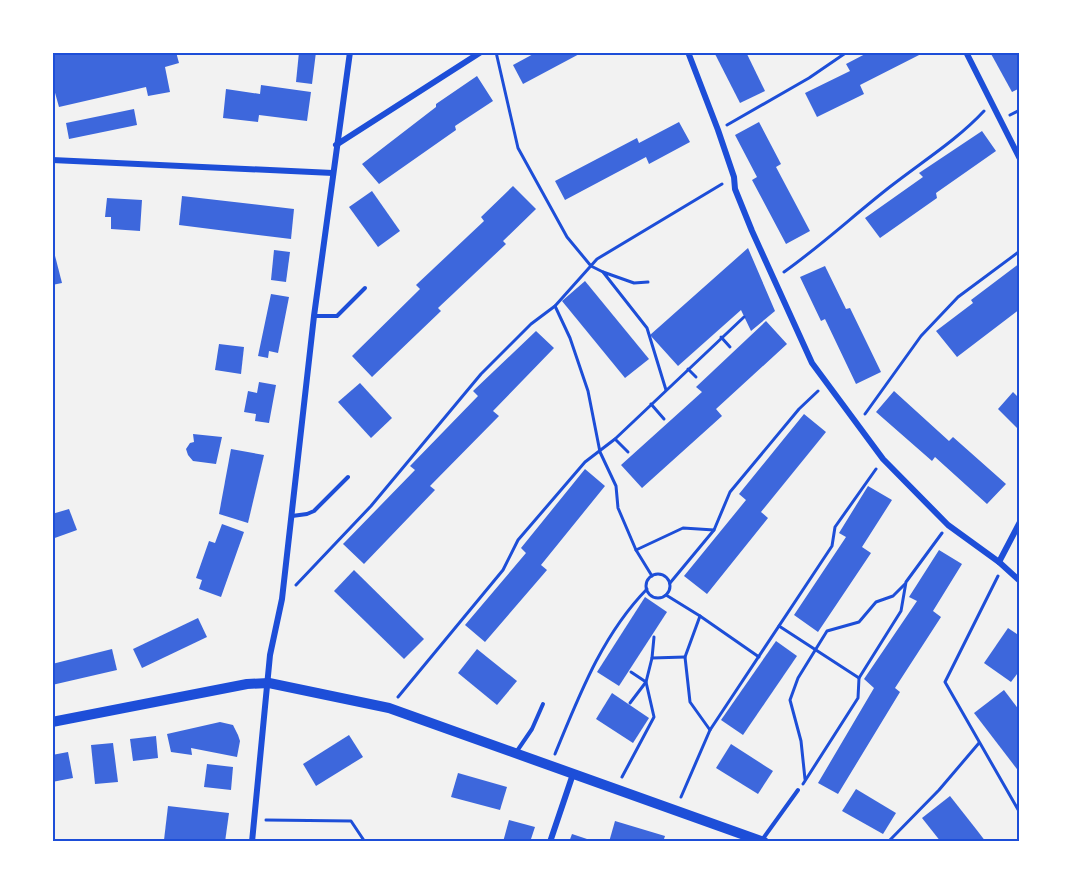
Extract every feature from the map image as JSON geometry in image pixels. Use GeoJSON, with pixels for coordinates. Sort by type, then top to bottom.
{"type":"FeatureCollection","features":[{"type":"Feature","properties":{"kind":"street"},"geometry":{"type":"LineString","coordinates":[[252,842],[270,655],[282,599],[314,316],[350,52]]}},
{"type":"Feature","properties":{"kind":"street"},"geometry":{"type":"LineString","coordinates":[[336,145],[481,52]]}},
{"type":"Feature","properties":{"kind":"street"},"geometry":{"type":"LineString","coordinates":[[688,52],[718,130],[734,177],[735,189],[772,280],[807,353],[826,384],[883,459],[948,525],[1001,564],[1020,582]]}},
{"type":"Feature","properties":{"kind":"street"},"geometry":{"type":"LineString","coordinates":[[966,52],[1020,159]]}},
{"type":"Feature","properties":{"kind":"street"},"geometry":{"type":"LineString","coordinates":[[52,160],[333,173]]}},
{"type":"Feature","properties":{"kind":"street"},"geometry":{"type":"LineString","coordinates":[[1001,564],[1020,522]]}},
{"type":"Feature","properties":{"kind":"street"},"geometry":{"type":"LineString","coordinates":[[52,722],[247,684],[268,683],[389,708],[763,841]]}},
{"type":"Feature","properties":{"kind":"street"},"geometry":{"type":"LineString","coordinates":[[550,842],[573,774]]}},
{"type":"Feature","properties":{"kind":"lane"},"geometry":{"type":"LineString","coordinates":[[314,316],[337,316],[364,288]]}},
{"type":"Feature","properties":{"kind":"lane"},"geometry":{"type":"LineString","coordinates":[[291,516],[314,511],[348,477]]}},
{"type":"Feature","properties":{"kind":"lane"},"geometry":{"type":"LineString","coordinates":[[514,754],[528,736],[543,704]]}},
{"type":"Feature","properties":{"kind":"lane"},"geometry":{"type":"LineString","coordinates":[[763,841],[798,790]]}},
{"type":"Feature","properties":{"kind":"path"},"geometry":{"type":"LineString","coordinates":[[496,52],[518,148],[567,237],[591,266],[634,283],[648,282]]}},
{"type":"Feature","properties":{"kind":"path"},"geometry":{"type":"LineString","coordinates":[[718,130],[809,78],[847,52]]}},
{"type":"Feature","properties":{"kind":"path"},"geometry":{"type":"LineString","coordinates":[[772,280],[820,247],[855,214],[967,130],[991,103]]}},
{"type":"Feature","properties":{"kind":"path"},"geometry":{"type":"LineString","coordinates":[[282,599],[371,506],[481,374],[531,324],[555,306],[597,259],[734,177]]}},
{"type":"Feature","properties":{"kind":"path"},"geometry":{"type":"LineString","coordinates":[[857,425],[921,336],[958,297],[1020,251]]}},
{"type":"Feature","properties":{"kind":"path"},"geometry":{"type":"LineString","coordinates":[[603,272],[647,328],[666,390]]}},
{"type":"Feature","properties":{"kind":"path"},"geometry":{"type":"LineString","coordinates":[[555,306],[570,338],[588,391],[600,452],[616,486],[618,508],[636,550],[652,576]]}},
{"type":"Feature","properties":{"kind":"path"},"geometry":{"type":"LineString","coordinates":[[389,708],[503,570],[518,540],[585,462],[615,439],[744,317]]}},
{"type":"Feature","properties":{"kind":"path"},"geometry":{"type":"LineString","coordinates":[[721,338],[730,347]]}},
{"type":"Feature","properties":{"kind":"path"},"geometry":{"type":"LineString","coordinates":[[688,369],[696,377]]}},
{"type":"Feature","properties":{"kind":"path"},"geometry":{"type":"LineString","coordinates":[[666,595],[670,584],[714,530],[730,492],[799,410],[826,384]]}},
{"type":"Feature","properties":{"kind":"path"},"geometry":{"type":"LineString","coordinates":[[651,404],[664,419]]}},
{"type":"Feature","properties":{"kind":"path"},"geometry":{"type":"LineString","coordinates":[[615,439],[627,452]]}},
{"type":"Feature","properties":{"kind":"path"},"geometry":{"type":"LineString","coordinates":[[675,809],[710,730],[831,546],[835,527],[883,459]]}},
{"type":"Feature","properties":{"kind":"path"},"geometry":{"type":"LineString","coordinates":[[906,582],[901,611],[859,678],[858,698],[806,781],[801,741],[790,700],[798,678],[827,631],[859,622],[876,602],[893,596],[948,525]]}},
{"type":"Feature","properties":{"kind":"path"},"geometry":{"type":"LineString","coordinates":[[636,550],[683,528],[714,530]]}},
{"type":"Feature","properties":{"kind":"path"},"geometry":{"type":"LineString","coordinates":[[1001,564],[945,682],[1019,812]]}},
{"type":"Feature","properties":{"kind":"path"},"geometry":{"type":"LineString","coordinates":[[652,576],[665,576],[670,584]]}},
{"type":"Feature","properties":{"kind":"path"},"geometry":{"type":"LineString","coordinates":[[550,767],[592,667],[633,604],[647,589],[648,581],[652,576]]}},
{"type":"Feature","properties":{"kind":"path"},"geometry":{"type":"LineString","coordinates":[[647,589],[654,598],[666,595],[759,657]]}},
{"type":"Feature","properties":{"kind":"path"},"geometry":{"type":"LineString","coordinates":[[700,616],[685,657],[690,702],[710,730]]}},
{"type":"Feature","properties":{"kind":"path"},"geometry":{"type":"LineString","coordinates":[[779,626],[859,678]]}},
{"type":"Feature","properties":{"kind":"path"},"geometry":{"type":"LineString","coordinates":[[630,703],[646,682],[654,637]]}},
{"type":"Feature","properties":{"kind":"path"},"geometry":{"type":"LineString","coordinates":[[652,658],[685,657]]}},
{"type":"Feature","properties":{"kind":"path"},"geometry":{"type":"LineString","coordinates":[[615,789],[654,717],[646,682],[631,672]]}},
{"type":"Feature","properties":{"kind":"path"},"geometry":{"type":"LineString","coordinates":[[888,842],[979,743]]}},
{"type":"Feature","properties":{"kind":"path"},"geometry":{"type":"LineString","coordinates":[[254,819],[351,822],[365,842]]}},
{"type":"Feature","properties":{"kind":"building"},"geometry":{"type":"Polygon","coordinates":[[[176,52],[179,63],[165,67],[170,92],[148,96],[146,87],[59,107],[52,82],[52,53],[176,52]]]}},
{"type":"Feature","properties":{"kind":"building"},"geometry":{"type":"Polygon","coordinates":[[[299,52],[316,52],[312,84],[296,82],[299,52]]]}},
{"type":"Feature","properties":{"kind":"building"},"geometry":{"type":"Polygon","coordinates":[[[537,52],[583,52],[523,84],[513,65],[537,52]]]}},
{"type":"Feature","properties":{"kind":"building"},"geometry":{"type":"Polygon","coordinates":[[[714,52],[746,52],[765,91],[740,103],[714,52]]]}},
{"type":"Feature","properties":{"kind":"building"},"geometry":{"type":"Polygon","coordinates":[[[869,52],[925,52],[860,85],[864,94],[817,117],[805,93],[850,71],[846,64],[869,52]]]}},
{"type":"Feature","properties":{"kind":"building"},"geometry":{"type":"Polygon","coordinates":[[[990,52],[1020,52],[1020,88],[1012,92],[990,52]]]}},
{"type":"Feature","properties":{"kind":"building"},"geometry":{"type":"Polygon","coordinates":[[[477,76],[493,101],[455,126],[456,130],[379,184],[362,164],[436,107],[436,104],[477,76]]]}},
{"type":"Feature","properties":{"kind":"building"},"geometry":{"type":"Polygon","coordinates":[[[261,85],[311,92],[307,121],[259,115],[258,122],[223,118],[226,89],[260,94],[261,85]]]}},
{"type":"Feature","properties":{"kind":"building"},"geometry":{"type":"Polygon","coordinates":[[[134,109],[137,125],[69,139],[66,123],[134,109]]]}},
{"type":"Feature","properties":{"kind":"building"},"geometry":{"type":"Polygon","coordinates":[[[679,122],[690,142],[649,164],[646,157],[565,200],[555,181],[637,138],[639,143],[679,122]]]}},
{"type":"Feature","properties":{"kind":"building"},"geometry":{"type":"Polygon","coordinates":[[[759,122],[781,164],[776,167],[810,231],[786,244],[752,180],[757,177],[735,135],[759,122]]]}},
{"type":"Feature","properties":{"kind":"building"},"geometry":{"type":"Polygon","coordinates":[[[982,131],[996,151],[936,193],[937,198],[880,238],[865,218],[923,177],[919,173],[982,131]]]}},
{"type":"Feature","properties":{"kind":"building"},"geometry":{"type":"Polygon","coordinates":[[[513,186],[536,209],[503,241],[506,244],[438,308],[441,311],[372,377],[352,356],[420,289],[416,285],[484,221],[481,217],[513,186]]]}},
{"type":"Feature","properties":{"kind":"building"},"geometry":{"type":"Polygon","coordinates":[[[372,191],[400,231],[378,247],[349,207],[372,191]]]}},
{"type":"Feature","properties":{"kind":"building"},"geometry":{"type":"Polygon","coordinates":[[[182,196],[294,209],[291,239],[179,225],[182,196]]]}},
{"type":"Feature","properties":{"kind":"building"},"geometry":{"type":"Polygon","coordinates":[[[107,198],[142,200],[140,231],[111,229],[111,217],[105,217],[107,198]]]}},
{"type":"Feature","properties":{"kind":"building"},"geometry":{"type":"Polygon","coordinates":[[[52,244],[62,283],[52,285],[52,244]]]}},
{"type":"Feature","properties":{"kind":"building"},"geometry":{"type":"Polygon","coordinates":[[[748,248],[775,311],[751,331],[741,310],[678,366],[650,335],[748,248]]]}},
{"type":"Feature","properties":{"kind":"building"},"geometry":{"type":"Polygon","coordinates":[[[274,250],[290,252],[286,282],[271,280],[274,250]]]}},
{"type":"Feature","properties":{"kind":"building"},"geometry":{"type":"Polygon","coordinates":[[[1020,263],[1020,309],[957,357],[936,331],[973,303],[971,300],[1020,263]]]}},
{"type":"Feature","properties":{"kind":"building"},"geometry":{"type":"Polygon","coordinates":[[[825,266],[846,309],[850,308],[881,372],[856,384],[825,319],[821,321],[800,277],[825,266]]]}},
{"type":"Feature","properties":{"kind":"building"},"geometry":{"type":"Polygon","coordinates":[[[585,281],[649,359],[625,378],[562,301],[585,281]]]}},
{"type":"Feature","properties":{"kind":"building"},"geometry":{"type":"Polygon","coordinates":[[[271,294],[289,297],[278,353],[269,351],[268,358],[258,356],[271,294]]]}},
{"type":"Feature","properties":{"kind":"building"},"geometry":{"type":"Polygon","coordinates":[[[766,321],[787,344],[716,409],[722,416],[642,488],[621,465],[702,392],[696,387],[766,321]]]}},
{"type":"Feature","properties":{"kind":"building"},"geometry":{"type":"Polygon","coordinates":[[[536,331],[554,348],[493,411],[499,416],[430,486],[435,490],[364,564],[343,544],[415,470],[410,466],[478,396],[473,391],[536,331]]]}},
{"type":"Feature","properties":{"kind":"building"},"geometry":{"type":"Polygon","coordinates":[[[219,344],[244,347],[241,374],[215,370],[219,344]]]}},
{"type":"Feature","properties":{"kind":"building"},"geometry":{"type":"Polygon","coordinates":[[[259,382],[276,385],[269,423],[255,421],[256,414],[244,412],[248,391],[257,393],[259,382]]]}},
{"type":"Feature","properties":{"kind":"building"},"geometry":{"type":"Polygon","coordinates":[[[360,383],[392,418],[371,438],[338,402],[360,383]]]}},
{"type":"Feature","properties":{"kind":"building"},"geometry":{"type":"Polygon","coordinates":[[[894,391],[949,441],[953,437],[1006,484],[987,504],[935,457],[932,461],[876,412],[894,391]]]}},
{"type":"Feature","properties":{"kind":"building"},"geometry":{"type":"Polygon","coordinates":[[[1013,392],[1018,397],[1020,396],[1020,431],[998,409],[1013,392]]]}},
{"type":"Feature","properties":{"kind":"building"},"geometry":{"type":"Polygon","coordinates":[[[804,414],[826,432],[761,512],[768,518],[707,594],[684,576],[746,500],[739,494],[804,414]]]}},
{"type":"Feature","properties":{"kind":"building"},"geometry":{"type":"Polygon","coordinates":[[[193,434],[222,437],[216,464],[193,461],[188,455],[186,449],[190,443],[194,442],[193,434]]]}},
{"type":"Feature","properties":{"kind":"building"},"geometry":{"type":"Polygon","coordinates":[[[231,449],[264,455],[248,523],[219,514],[231,449]]]}},
{"type":"Feature","properties":{"kind":"building"},"geometry":{"type":"Polygon","coordinates":[[[585,469],[605,486],[541,565],[547,570],[485,642],[465,625],[526,553],[521,548],[585,469]]]}},
{"type":"Feature","properties":{"kind":"building"},"geometry":{"type":"Polygon","coordinates":[[[868,486],[892,500],[862,547],[871,553],[818,632],[794,615],[846,537],[839,533],[868,486]]]}},
{"type":"Feature","properties":{"kind":"building"},"geometry":{"type":"Polygon","coordinates":[[[69,509],[77,530],[52,539],[52,514],[69,509]]]}},
{"type":"Feature","properties":{"kind":"building"},"geometry":{"type":"Polygon","coordinates":[[[222,524],[244,532],[221,597],[199,589],[202,580],[196,578],[209,541],[215,543],[222,524]]]}},
{"type":"Feature","properties":{"kind":"building"},"geometry":{"type":"Polygon","coordinates":[[[939,550],[962,564],[933,611],[941,617],[895,688],[900,692],[838,794],[818,783],[874,688],[864,679],[917,601],[909,597],[939,550]]]}},
{"type":"Feature","properties":{"kind":"building"},"geometry":{"type":"Polygon","coordinates":[[[354,570],[424,639],[404,659],[334,591],[354,570]]]}},
{"type":"Feature","properties":{"kind":"building"},"geometry":{"type":"Polygon","coordinates":[[[645,597],[667,612],[619,686],[597,672],[645,597]]]}},
{"type":"Feature","properties":{"kind":"building"},"geometry":{"type":"Polygon","coordinates":[[[198,618],[207,637],[142,668],[133,649],[198,618]]]}},
{"type":"Feature","properties":{"kind":"building"},"geometry":{"type":"Polygon","coordinates":[[[1008,628],[1020,636],[1020,670],[1011,682],[984,663],[1008,628]]]}},
{"type":"Feature","properties":{"kind":"building"},"geometry":{"type":"Polygon","coordinates":[[[776,641],[797,656],[743,735],[721,720],[776,641]]]}},
{"type":"Feature","properties":{"kind":"building"},"geometry":{"type":"Polygon","coordinates":[[[112,649],[117,670],[52,685],[52,664],[112,649]]]}},
{"type":"Feature","properties":{"kind":"building"},"geometry":{"type":"Polygon","coordinates":[[[477,649],[517,681],[497,705],[458,673],[477,649]]]}},
{"type":"Feature","properties":{"kind":"building"},"geometry":{"type":"Polygon","coordinates":[[[1004,690],[1020,711],[1020,773],[974,713],[1004,690]]]}},
{"type":"Feature","properties":{"kind":"building"},"geometry":{"type":"Polygon","coordinates":[[[612,693],[649,718],[633,743],[596,719],[612,693]]]}},
{"type":"Feature","properties":{"kind":"building"},"geometry":{"type":"Polygon","coordinates":[[[220,722],[233,725],[238,735],[240,741],[237,757],[191,748],[192,755],[171,752],[167,734],[220,722]]]}},
{"type":"Feature","properties":{"kind":"building"},"geometry":{"type":"Polygon","coordinates":[[[349,735],[363,757],[316,786],[303,764],[349,735]]]}},
{"type":"Feature","properties":{"kind":"building"},"geometry":{"type":"Polygon","coordinates":[[[156,736],[158,758],[133,761],[130,739],[156,736]]]}},
{"type":"Feature","properties":{"kind":"building"},"geometry":{"type":"Polygon","coordinates":[[[113,743],[118,782],[95,784],[91,745],[113,743]]]}},
{"type":"Feature","properties":{"kind":"building"},"geometry":{"type":"Polygon","coordinates":[[[731,744],[773,771],[758,794],[716,768],[731,744]]]}},
{"type":"Feature","properties":{"kind":"building"},"geometry":{"type":"Polygon","coordinates":[[[68,752],[73,778],[52,782],[52,755],[68,752]]]}},
{"type":"Feature","properties":{"kind":"building"},"geometry":{"type":"Polygon","coordinates":[[[207,764],[233,767],[231,790],[204,787],[207,764]]]}},
{"type":"Feature","properties":{"kind":"building"},"geometry":{"type":"Polygon","coordinates":[[[458,773],[507,787],[500,810],[451,797],[458,773]]]}},
{"type":"Feature","properties":{"kind":"building"},"geometry":{"type":"Polygon","coordinates":[[[856,789],[896,813],[883,834],[842,811],[856,789]]]}},
{"type":"Feature","properties":{"kind":"building"},"geometry":{"type":"Polygon","coordinates":[[[950,796],[986,842],[941,842],[922,818],[950,796]]]}},
{"type":"Feature","properties":{"kind":"building"},"geometry":{"type":"Polygon","coordinates":[[[168,806],[229,813],[225,842],[164,840],[168,806]]]}},
{"type":"Feature","properties":{"kind":"building"},"geometry":{"type":"Polygon","coordinates":[[[509,820],[535,827],[530,842],[503,842],[509,820]]]}},
{"type":"Feature","properties":{"kind":"building"},"geometry":{"type":"Polygon","coordinates":[[[615,821],[665,836],[663,842],[609,842],[615,821]]]}},
{"type":"Feature","properties":{"kind":"building"},"geometry":{"type":"Polygon","coordinates":[[[572,834],[593,841],[593,842],[569,842],[572,834]]]}}]}
